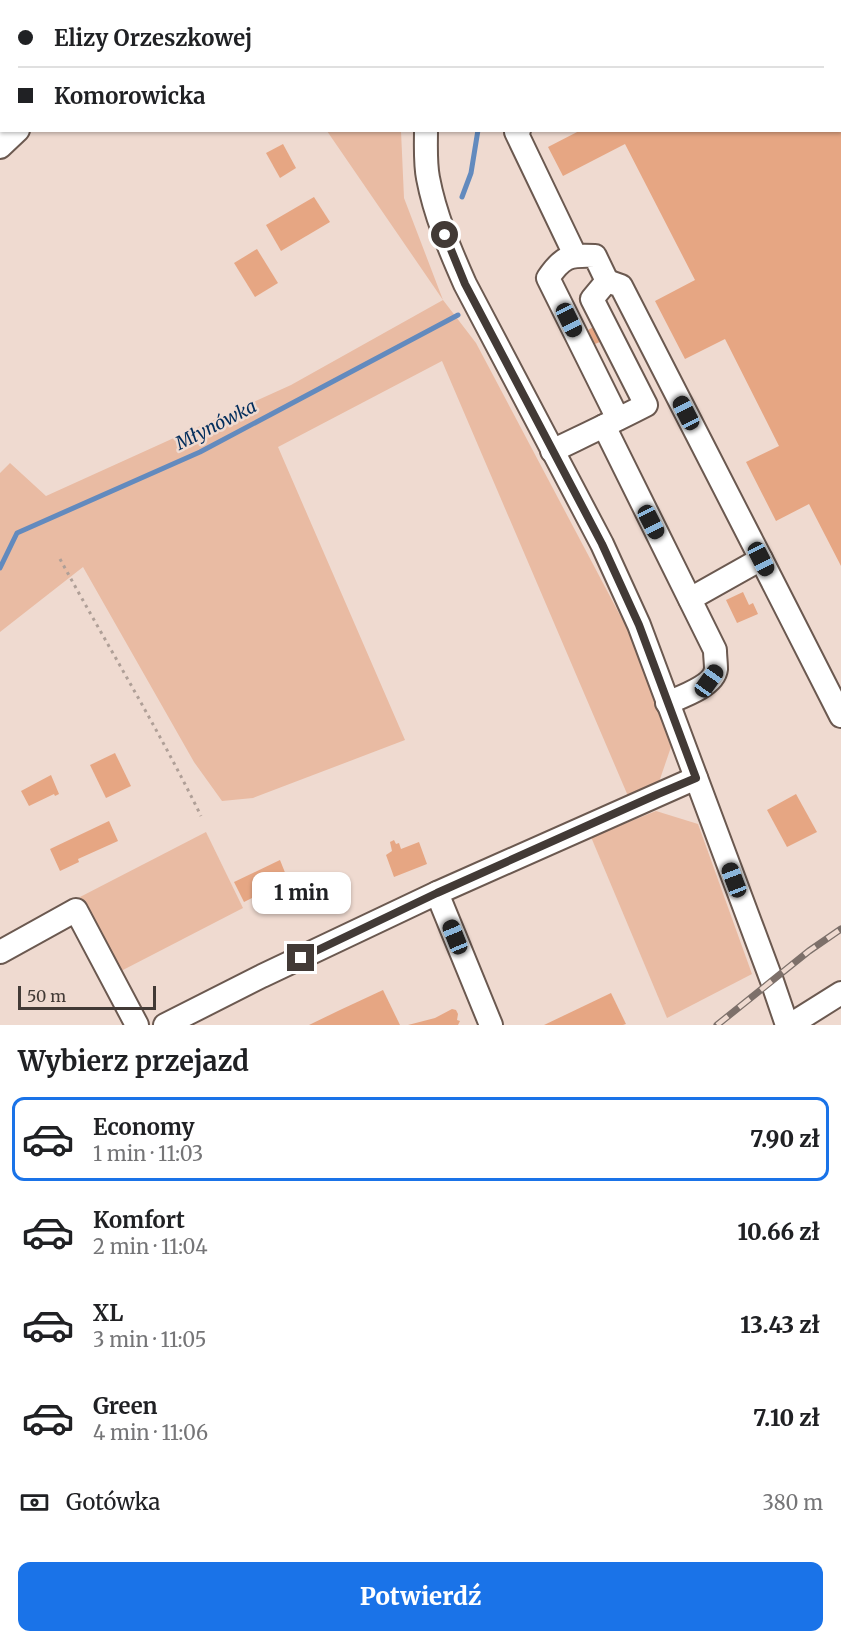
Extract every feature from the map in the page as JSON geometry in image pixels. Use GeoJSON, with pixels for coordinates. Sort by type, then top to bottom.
{"type":"FeatureCollection","features":[{"type":"Feature","properties":{"kind":"street"},"geometry":{"type":"LineString","coordinates":[[0,147],[16,132]]}},
{"type":"Feature","properties":{"kind":"street"},"geometry":{"type":"LineString","coordinates":[[426,132],[427,176],[451,251],[465,284],[606,554],[639,625],[789,1025],[841,993]]}},
{"type":"Feature","properties":{"kind":"street"},"geometry":{"type":"LineString","coordinates":[[516,132],[575,255]]}},
{"type":"Feature","properties":{"kind":"street"},"geometry":{"type":"LineString","coordinates":[[667,703],[709,681],[716,671],[715,650],[690,599],[548,278],[559,263],[575,255],[595,255],[607,281],[621,286],[841,716]]}},
{"type":"Feature","properties":{"kind":"street"},"geometry":{"type":"LineString","coordinates":[[552,450],[646,405],[592,299],[607,281]]}},
{"type":"Feature","properties":{"kind":"street"},"geometry":{"type":"LineString","coordinates":[[690,599],[761,559]]}},
{"type":"Feature","properties":{"kind":"street"},"geometry":{"type":"LineString","coordinates":[[165,1025],[437,893],[696,778]]}},
{"type":"Feature","properties":{"kind":"street"},"geometry":{"type":"LineString","coordinates":[[437,893],[491,1025]]}},
{"type":"Feature","properties":{"kind":"street"},"geometry":{"type":"LineString","coordinates":[[0,952],[76,910],[137,1025]]}},
{"type":"Feature","properties":{"kind":"path"},"geometry":{"type":"LineString","coordinates":[[60,558],[103,638],[173,758],[201,816]]}},
{"type":"Feature","properties":{"kind":"shaded area"},"geometry":{"type":"Polygon","coordinates":[[[328,132],[401,132],[404,198],[443,300],[328,132]]]}},
{"type":"Feature","properties":{"kind":"shaded area"},"geometry":{"type":"Polygon","coordinates":[[[443,300],[476,343],[631,636],[671,747],[659,782],[628,796],[442,361],[278,447],[405,740],[253,798],[222,801],[194,762],[83,567],[0,632],[0,473],[10,463],[46,496],[291,385],[443,300]]]}},
{"type":"Feature","properties":{"kind":"shaded area"},"geometry":{"type":"Polygon","coordinates":[[[656,811],[698,824],[752,974],[667,1018],[591,837],[656,811]]]}},
{"type":"Feature","properties":{"kind":"shaded area"},"geometry":{"type":"Polygon","coordinates":[[[206,832],[243,908],[121,971],[80,897],[206,832]]]}},
{"type":"Feature","properties":{"kind":"building"},"geometry":{"type":"Polygon","coordinates":[[[577,132],[841,132],[841,566],[809,504],[776,521],[746,462],[779,446],[725,339],[685,359],[655,301],[695,280],[625,144],[563,176],[548,147],[577,132]]]}},
{"type":"Feature","properties":{"kind":"building"},"geometry":{"type":"Polygon","coordinates":[[[283,144],[296,168],[280,178],[266,153],[283,144]]]}},
{"type":"Feature","properties":{"kind":"building"},"geometry":{"type":"Polygon","coordinates":[[[314,197],[330,222],[281,251],[266,225],[314,197]]]}},
{"type":"Feature","properties":{"kind":"building"},"geometry":{"type":"Polygon","coordinates":[[[257,249],[278,283],[255,297],[234,263],[257,249]]]}},
{"type":"Feature","properties":{"kind":"building"},"geometry":{"type":"Polygon","coordinates":[[[595,326],[602,341],[595,344],[588,330],[595,326]]]}},
{"type":"Feature","properties":{"kind":"building"},"geometry":{"type":"Polygon","coordinates":[[[743,592],[749,605],[753,603],[758,614],[737,623],[726,600],[743,592]]]}},
{"type":"Feature","properties":{"kind":"building"},"geometry":{"type":"Polygon","coordinates":[[[115,753],[131,786],[106,798],[90,765],[115,753]]]}},
{"type":"Feature","properties":{"kind":"building"},"geometry":{"type":"Polygon","coordinates":[[[51,775],[59,794],[55,796],[54,794],[29,806],[21,791],[51,775]]]}},
{"type":"Feature","properties":{"kind":"building"},"geometry":{"type":"Polygon","coordinates":[[[796,794],[817,832],[787,847],[767,810],[796,794]]]}},
{"type":"Feature","properties":{"kind":"building"},"geometry":{"type":"Polygon","coordinates":[[[109,821],[118,841],[78,859],[79,862],[60,871],[50,849],[109,821]]]}},
{"type":"Feature","properties":{"kind":"building"},"geometry":{"type":"Polygon","coordinates":[[[394,840],[396,844],[399,843],[401,849],[419,842],[427,864],[394,877],[386,855],[392,851],[390,842],[394,840]]]}},
{"type":"Feature","properties":{"kind":"building"},"geometry":{"type":"Polygon","coordinates":[[[280,860],[288,880],[244,902],[234,882],[280,860]]]}},
{"type":"Feature","properties":{"kind":"building"},"geometry":{"type":"Polygon","coordinates":[[[383,990],[400,1025],[309,1025],[340,1010],[383,990]]]}},
{"type":"Feature","properties":{"kind":"building"},"geometry":{"type":"Polygon","coordinates":[[[611,993],[626,1024],[544,1025],[611,993]]]}},
{"type":"Feature","properties":{"kind":"building"},"geometry":{"type":"Polygon","coordinates":[[[452,1009],[458,1014],[457,1020],[460,1021],[458,1025],[408,1025],[435,1018],[452,1009]]]}},
{"type":"Feature","properties":{"kind":"waterway","name":"Młynówka"},"geometry":{"type":"LineString","coordinates":[[462,197],[471,173],[478,132]]}},
{"type":"Feature","properties":{"kind":"waterway","name":"Młynówka"},"geometry":{"type":"LineString","coordinates":[[0,568],[17,533],[200,452],[458,315]]}},
{"type":"Feature","properties":{"kind":"railway"},"geometry":{"type":"LineString","coordinates":[[717,1025],[809,951],[841,929]]}},
{"type":"Feature","properties":{"kind":"route"},"geometry":{"type":"LineString","coordinates":[[301,958],[437,893],[696,778],[639,625],[602,544],[465,284],[445,235]]}}]}
